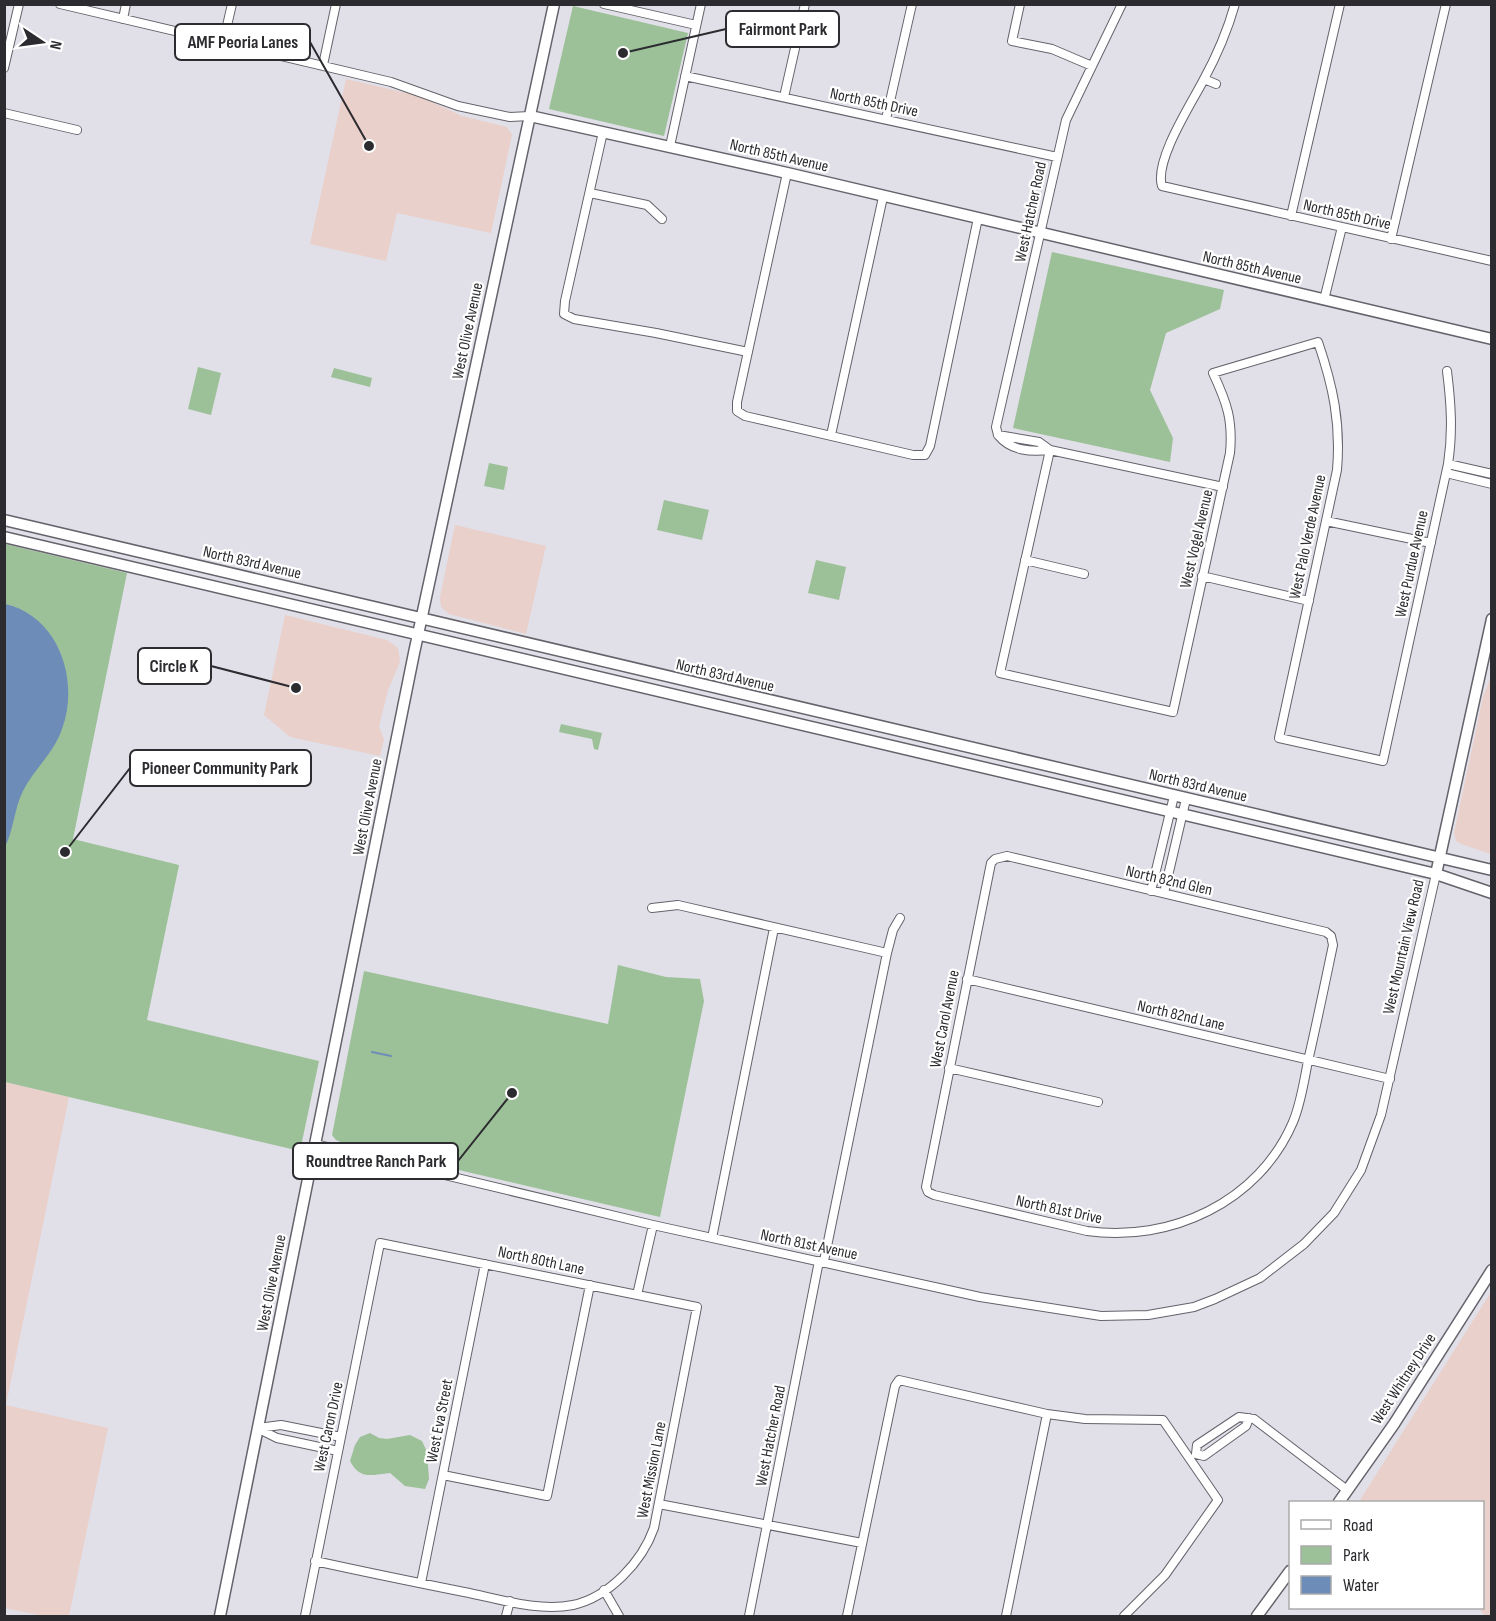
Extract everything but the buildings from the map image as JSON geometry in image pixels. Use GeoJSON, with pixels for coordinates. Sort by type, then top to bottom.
{"type":"FeatureCollection","features":[{"type":"Feature","properties":{"kind":"main road","name":"West Olive Avenue"},"geometry":{"type":"LineString","coordinates":[[220,1617],[421,620],[554,4]]}},
{"type":"Feature","properties":{"kind":"main road","name":"North 85th Avenue"},"geometry":{"type":"LineString","coordinates":[[530,116],[787,173],[1491,339]]}},
{"type":"Feature","properties":{"kind":"main road","name":"North 83rd Avenue"},"geometry":{"type":"LineString","coordinates":[[4,520],[421,620],[1491,870]]}},
{"type":"Feature","properties":{"kind":"main road","name":"North 83rd Avenue"},"geometry":{"type":"LineString","coordinates":[[4,537],[1436,874],[1491,892]]}},
{"type":"Feature","properties":{"kind":"main road"},"geometry":{"type":"LineString","coordinates":[[147,571],[150,555]]}},
{"type":"Feature","properties":{"kind":"main road","name":"West Mountain View Road"},"geometry":{"type":"LineString","coordinates":[[1436,874],[1491,619]]}},
{"type":"Feature","properties":{"kind":"main road"},"geometry":{"type":"LineString","coordinates":[[641,687],[645,672]]}},
{"type":"Feature","properties":{"kind":"main road","name":"West Whitney Drive"},"geometry":{"type":"LineString","coordinates":[[1340,1501],[1394,1424],[1491,1270]]}},
{"type":"Feature","properties":{"kind":"main road"},"geometry":{"type":"LineString","coordinates":[[1257,1617],[1289,1571]]}},
{"type":"Feature","properties":{"kind":"street"},"geometry":{"type":"LineString","coordinates":[[4,68],[19,4]]}},
{"type":"Feature","properties":{"kind":"street","name":"North 85th Avenue"},"geometry":{"type":"LineString","coordinates":[[60,4],[391,82],[458,106],[510,117],[530,116]]}},
{"type":"Feature","properties":{"kind":"street"},"geometry":{"type":"LineString","coordinates":[[123,19],[126,4]]}},
{"type":"Feature","properties":{"kind":"street"},"geometry":{"type":"LineString","coordinates":[[223,43],[232,4]]}},
{"type":"Feature","properties":{"kind":"street"},"geometry":{"type":"LineString","coordinates":[[323,65],[336,4]]}},
{"type":"Feature","properties":{"kind":"street"},"geometry":{"type":"LineString","coordinates":[[604,4],[696,25]]}},
{"type":"Feature","properties":{"kind":"street"},"geometry":{"type":"LineString","coordinates":[[670,146],[701,4]]}},
{"type":"Feature","properties":{"kind":"street"},"geometry":{"type":"LineString","coordinates":[[784,97],[805,4]]}},
{"type":"Feature","properties":{"kind":"street"},"geometry":{"type":"LineString","coordinates":[[886,120],[912,4]]}},
{"type":"Feature","properties":{"kind":"street"},"geometry":{"type":"LineString","coordinates":[[1020,4],[1012,41],[1052,49],[1092,66]]}},
{"type":"Feature","properties":{"kind":"street","name":"West Hatcher Road"},"geometry":{"type":"LineString","coordinates":[[1050,450],[1034,452],[1010,446],[998,435],[996,427],[1066,120],[1122,4]]}},
{"type":"Feature","properties":{"kind":"street"},"geometry":{"type":"LineString","coordinates":[[1216,84],[1204,79],[1235,4]]}},
{"type":"Feature","properties":{"kind":"street"},"geometry":{"type":"LineString","coordinates":[[1291,216],[1340,4]]}},
{"type":"Feature","properties":{"kind":"street"},"geometry":{"type":"LineString","coordinates":[[1391,239],[1446,4]]}},
{"type":"Feature","properties":{"kind":"street","name":"North 85th Drive"},"geometry":{"type":"LineString","coordinates":[[685,76],[1057,156]]}},
{"type":"Feature","properties":{"kind":"street","name":"North 85th Drive"},"geometry":{"type":"LineString","coordinates":[[1204,79],[1172,139],[1160,179],[1162,186],[1491,261]]}},
{"type":"Feature","properties":{"kind":"street"},"geometry":{"type":"LineString","coordinates":[[4,113],[77,130]]}},
{"type":"Feature","properties":{"kind":"street"},"geometry":{"type":"LineString","coordinates":[[603,132],[564,314],[574,319],[748,352]]}},
{"type":"Feature","properties":{"kind":"street"},"geometry":{"type":"LineString","coordinates":[[787,173],[737,402],[737,411],[745,416],[913,455],[925,455],[930,446],[978,218]]}},
{"type":"Feature","properties":{"kind":"street"},"geometry":{"type":"LineString","coordinates":[[590,193],[647,205],[662,219]]}},
{"type":"Feature","properties":{"kind":"street"},"geometry":{"type":"LineString","coordinates":[[831,435],[884,197]]}},
{"type":"Feature","properties":{"kind":"street"},"geometry":{"type":"LineString","coordinates":[[1324,300],[1342,227]]}},
{"type":"Feature","properties":{"kind":"street","name":"West Vogel Avenue"},"geometry":{"type":"LineString","coordinates":[[1025,560],[1000,673],[1173,712],[1230,453],[1231,423],[1228,407],[1214,373],[1318,342]]}},
{"type":"Feature","properties":{"kind":"street","name":"West Palo Verde Avenue"},"geometry":{"type":"LineString","coordinates":[[1279,738],[1326,521],[1339,442],[1336,403],[1318,342]]}},
{"type":"Feature","properties":{"kind":"street","name":"West Purdue Avenue"},"geometry":{"type":"LineString","coordinates":[[1279,738],[1383,762],[1452,440],[1447,371]]}},
{"type":"Feature","properties":{"kind":"street"},"geometry":{"type":"LineString","coordinates":[[1084,574],[1025,560],[1050,450],[1223,487]]}},
{"type":"Feature","properties":{"kind":"street"},"geometry":{"type":"LineString","coordinates":[[1448,464],[1491,474]]}},
{"type":"Feature","properties":{"kind":"street"},"geometry":{"type":"LineString","coordinates":[[1446,473],[1491,484]]}},
{"type":"Feature","properties":{"kind":"street"},"geometry":{"type":"LineString","coordinates":[[1326,521],[1431,543]]}},
{"type":"Feature","properties":{"kind":"street"},"geometry":{"type":"LineString","coordinates":[[1202,576],[1309,601]]}},
{"type":"Feature","properties":{"kind":"street"},"geometry":{"type":"LineString","coordinates":[[1151,891],[1174,796]]}},
{"type":"Feature","properties":{"kind":"street"},"geometry":{"type":"LineString","coordinates":[[1164,893],[1186,799]]}},
{"type":"Feature","properties":{"kind":"street","name":"North 82nd Glen"},"geometry":{"type":"LineString","coordinates":[[1000,857],[1017,858],[1326,932],[1331,936],[1333,945],[1308,1060]]}},
{"type":"Feature","properties":{"kind":"street","name":"West Carol Avenue"},"geometry":{"type":"LineString","coordinates":[[928,1192],[926,1186],[991,863],[1000,857]]}},
{"type":"Feature","properties":{"kind":"street","name":"West Mountain View Road"},"geometry":{"type":"LineString","coordinates":[[1290,1255],[1320,1230],[1334,1213],[1361,1170],[1376,1132],[1436,874]]}},
{"type":"Feature","properties":{"kind":"street"},"geometry":{"type":"LineString","coordinates":[[652,908],[678,905],[887,953]]}},
{"type":"Feature","properties":{"kind":"street","name":"West Hatcher Road"},"geometry":{"type":"LineString","coordinates":[[748,1617],[887,953],[893,930],[900,918]]}},
{"type":"Feature","properties":{"kind":"street"},"geometry":{"type":"LineString","coordinates":[[712,1238],[774,928]]}},
{"type":"Feature","properties":{"kind":"street","name":"North 82nd Lane"},"geometry":{"type":"LineString","coordinates":[[967,979],[1390,1078]]}},
{"type":"Feature","properties":{"kind":"street","name":"North 81st Drive"},"geometry":{"type":"LineString","coordinates":[[928,1192],[1087,1231],[1120,1234],[1161,1230],[1195,1218],[1229,1200],[1269,1161],[1293,1122],[1308,1060]]}},
{"type":"Feature","properties":{"kind":"street"},"geometry":{"type":"LineString","coordinates":[[950,1068],[1098,1102]]}},
{"type":"Feature","properties":{"kind":"street","name":"North 81st Avenue"},"geometry":{"type":"LineString","coordinates":[[315,1144],[652,1225],[980,1297],[1079,1313],[1125,1317],[1173,1311],[1215,1299],[1260,1278],[1290,1255]]}},
{"type":"Feature","properties":{"kind":"street"},"geometry":{"type":"LineString","coordinates":[[637,1295],[652,1225]]}},
{"type":"Feature","properties":{"kind":"street","name":"North 80th Lane"},"geometry":{"type":"LineString","coordinates":[[380,1243],[697,1307]]}},
{"type":"Feature","properties":{"kind":"street","name":"West Caron Drive"},"geometry":{"type":"LineString","coordinates":[[305,1617],[380,1243]]}},
{"type":"Feature","properties":{"kind":"street","name":"West Eva Street"},"geometry":{"type":"LineString","coordinates":[[421,1583],[485,1264]]}},
{"type":"Feature","properties":{"kind":"street"},"geometry":{"type":"LineString","coordinates":[[443,1475],[547,1496],[590,1285]]}},
{"type":"Feature","properties":{"kind":"street","name":"West Mission Lane"},"geometry":{"type":"LineString","coordinates":[[315,1562],[536,1606],[565,1606],[585,1600],[604,1590],[626,1574],[645,1549],[654,1528],[697,1307]]}},
{"type":"Feature","properties":{"kind":"street"},"geometry":{"type":"LineString","coordinates":[[848,1617],[895,1386],[899,1380],[1047,1414],[1085,1419],[1163,1420],[1193,1456],[1218,1500],[1165,1575],[1124,1617]]}},
{"type":"Feature","properties":{"kind":"street"},"geometry":{"type":"LineString","coordinates":[[1006,1617],[1047,1414]]}},
{"type":"Feature","properties":{"kind":"street"},"geometry":{"type":"LineString","coordinates":[[1193,1456],[1197,1445],[1219,1429],[1239,1417],[1254,1419],[1347,1490]]}},
{"type":"Feature","properties":{"kind":"street"},"geometry":{"type":"LineString","coordinates":[[1193,1456],[1204,1456],[1246,1426],[1249,1418]]}},
{"type":"Feature","properties":{"kind":"street"},"geometry":{"type":"LineString","coordinates":[[258,1428],[281,1425],[341,1437]]}},
{"type":"Feature","properties":{"kind":"street"},"geometry":{"type":"LineString","coordinates":[[258,1428],[277,1438],[338,1451]]}},
{"type":"Feature","properties":{"kind":"street"},"geometry":{"type":"LineString","coordinates":[[659,1504],[862,1543]]}},
{"type":"Feature","properties":{"kind":"street"},"geometry":{"type":"LineString","coordinates":[[604,1590],[619,1617]]}},
{"type":"Feature","properties":{"kind":"street"},"geometry":{"type":"LineString","coordinates":[[506,1617],[510,1601]]}},
{"type":"Feature","properties":{"kind":"shaded area"},"geometry":{"type":"Polygon","coordinates":[[[346,79],[419,96],[462,116],[507,127],[512,135],[491,233],[397,213],[386,261],[310,244],[346,79]]]}},
{"type":"Feature","properties":{"kind":"shaded area"},"geometry":{"type":"Polygon","coordinates":[[[455,525],[546,546],[526,634],[449,614],[441,607],[440,597],[455,525]]]}},
{"type":"Feature","properties":{"kind":"shaded area"},"geometry":{"type":"Polygon","coordinates":[[[285,615],[387,640],[398,648],[400,662],[388,690],[379,726],[384,740],[380,756],[290,737],[264,715],[285,615]]]}},
{"type":"Feature","properties":{"kind":"shaded area"},"geometry":{"type":"Polygon","coordinates":[[[1491,676],[1492,854],[1461,844],[1456,841],[1454,833],[1483,697],[1491,676]]]}},
{"type":"Feature","properties":{"kind":"shaded area"},"geometry":{"type":"Polygon","coordinates":[[[5,1082],[69,1097],[6,1405],[108,1428],[69,1616],[43,1616],[5,1608],[5,1082]]]}},
{"type":"Feature","properties":{"kind":"shaded area"},"geometry":{"type":"Polygon","coordinates":[[[1491,1292],[1492,1616],[1485,1616],[1480,1609],[1484,1609],[1484,1501],[1360,1500],[1491,1292]]]}},
{"type":"Feature","properties":{"kind":"green space"},"geometry":{"type":"Polygon","coordinates":[[[573,6],[688,33],[664,136],[549,109],[573,6]]]}},
{"type":"Feature","properties":{"kind":"green space"},"geometry":{"type":"Polygon","coordinates":[[[1052,252],[1224,290],[1220,309],[1166,333],[1150,390],[1173,438],[1170,462],[1013,428],[1052,252]]]}},
{"type":"Feature","properties":{"kind":"green space"},"geometry":{"type":"Polygon","coordinates":[[[198,367],[221,373],[211,415],[188,409],[198,367]]]}},
{"type":"Feature","properties":{"kind":"green space"},"geometry":{"type":"Polygon","coordinates":[[[334,368],[372,378],[370,387],[331,377],[334,368]]]}},
{"type":"Feature","properties":{"kind":"green space"},"geometry":{"type":"Polygon","coordinates":[[[489,463],[508,467],[504,490],[484,486],[489,463]]]}},
{"type":"Feature","properties":{"kind":"green space"},"geometry":{"type":"Polygon","coordinates":[[[664,500],[709,510],[702,540],[657,530],[664,500]]]}},
{"type":"Feature","properties":{"kind":"green space"},"geometry":{"type":"Polygon","coordinates":[[[5,544],[127,573],[73,839],[179,865],[147,1020],[319,1061],[300,1151],[5,1082],[5,544]]]}},
{"type":"Feature","properties":{"kind":"green space"},"geometry":{"type":"Polygon","coordinates":[[[816,560],[846,567],[839,600],[808,593],[816,560]]]}},
{"type":"Feature","properties":{"kind":"green space"},"geometry":{"type":"Polygon","coordinates":[[[561,724],[602,733],[598,750],[594,749],[592,739],[559,732],[561,724]]]}},
{"type":"Feature","properties":{"kind":"green space"},"geometry":{"type":"Polygon","coordinates":[[[618,965],[666,977],[700,979],[704,1001],[660,1217],[343,1143],[332,1135],[364,971],[608,1024],[618,965]]]}},
{"type":"Feature","properties":{"kind":"green space"},"geometry":{"type":"Polygon","coordinates":[[[370,1433],[387,1439],[410,1435],[422,1441],[427,1452],[429,1479],[425,1489],[405,1486],[390,1473],[367,1475],[354,1467],[350,1461],[355,1445],[360,1437],[370,1433]]]}},
{"type":"Feature","properties":{"kind":"water"},"geometry":{"type":"Polygon","coordinates":[[[5,604],[24,611],[52,636],[66,672],[68,691],[67,710],[62,729],[54,746],[23,791],[5,847],[5,604]]]}},
{"type":"Feature","properties":{"kind":"waterway"},"geometry":{"type":"LineString","coordinates":[[372,1052],[391,1056]]}},
{"type":"Feature","properties":{"kind":"place","name":"Fairmont Park"},"geometry":{"type":"Point","coordinates":[623,53]}},
{"type":"Feature","properties":{"kind":"place","name":"AMF Peoria Lanes"},"geometry":{"type":"Point","coordinates":[369,146]}},
{"type":"Feature","properties":{"kind":"place","name":"Circle K"},"geometry":{"type":"Point","coordinates":[296,688]}},
{"type":"Feature","properties":{"kind":"place","name":"Pioneer Community Park"},"geometry":{"type":"Point","coordinates":[65,852]}},
{"type":"Feature","properties":{"kind":"place","name":"Roundtree Ranch Park"},"geometry":{"type":"Point","coordinates":[512,1093]}}]}
